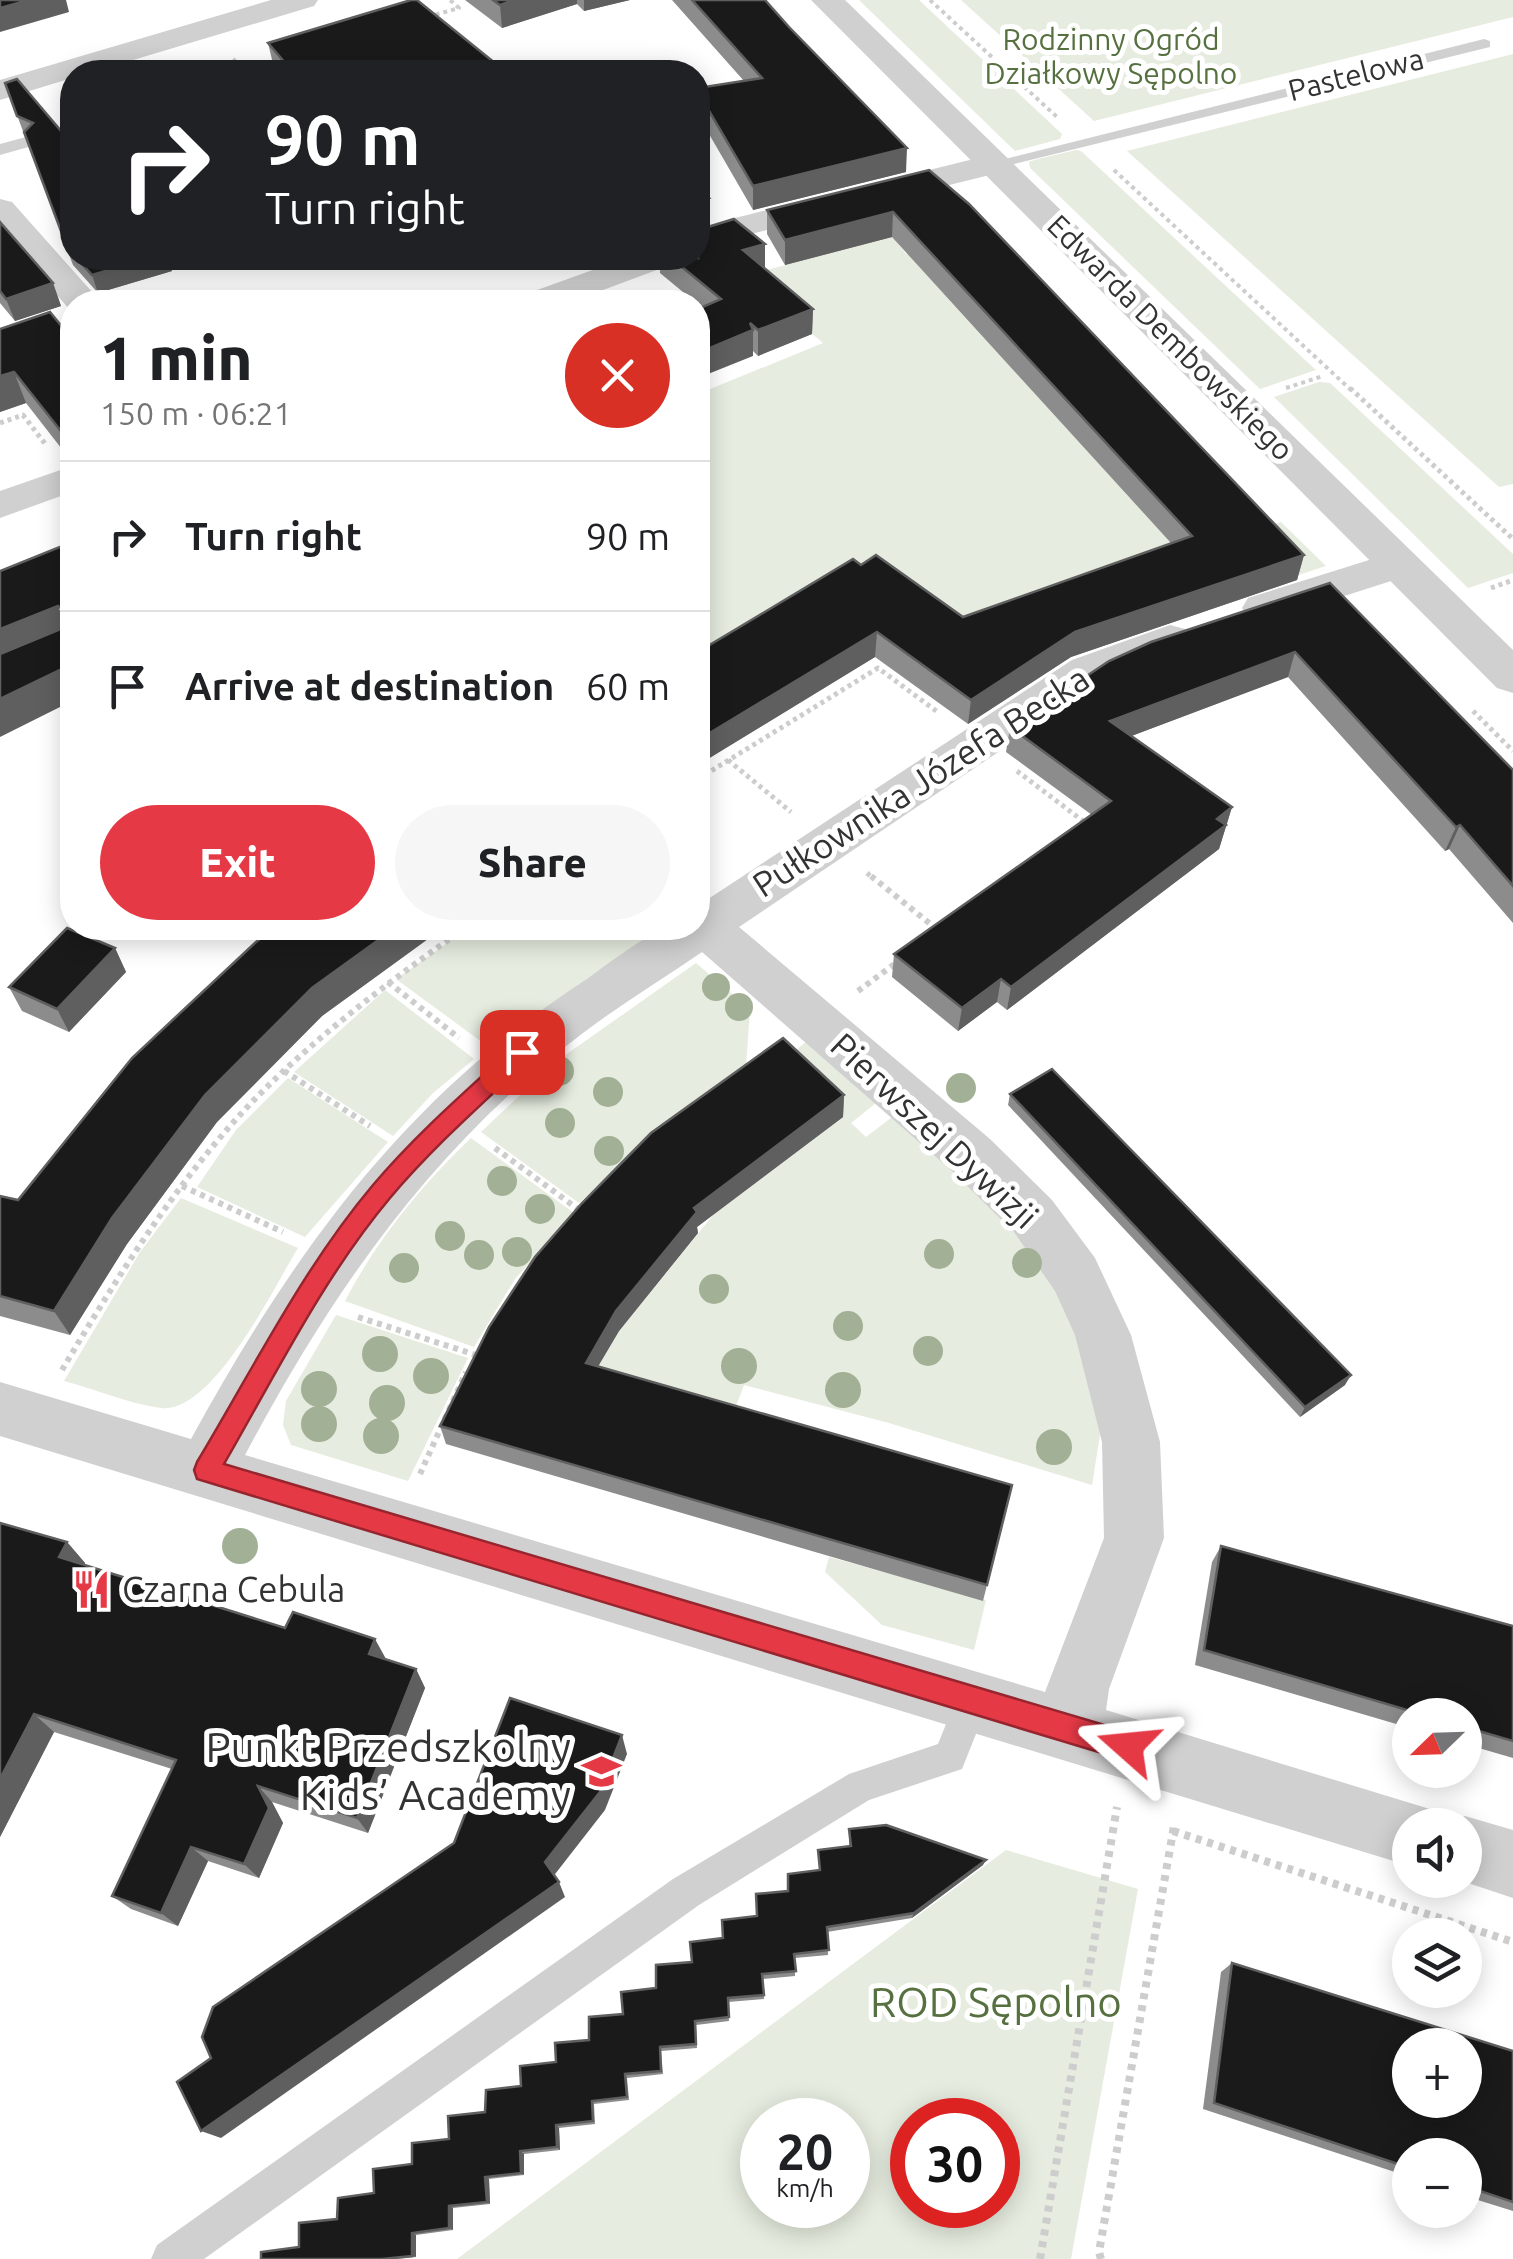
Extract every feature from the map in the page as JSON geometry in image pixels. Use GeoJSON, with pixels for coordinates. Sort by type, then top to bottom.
{"type":"FeatureCollection","features":[{"type":"Feature","properties":{"kind":"street"},"geometry":{"type":"LineString","coordinates":[[101,60],[304,0]]}},
{"type":"Feature","properties":{"kind":"street","name":"Edwarda Dembowskiego"},"geometry":{"type":"LineString","coordinates":[[827,0],[1513,677]]}},
{"type":"Feature","properties":{"kind":"street"},"geometry":{"type":"LineString","coordinates":[[0,90],[60,72]]}},
{"type":"Feature","properties":{"kind":"street"},"geometry":{"type":"LineString","coordinates":[[710,238],[994,164]]}},
{"type":"Feature","properties":{"kind":"street"},"geometry":{"type":"LineString","coordinates":[[0,209],[73,290]]}},
{"type":"Feature","properties":{"kind":"street"},"geometry":{"type":"LineString","coordinates":[[571,290],[625,270]]}},
{"type":"Feature","properties":{"kind":"street"},"geometry":{"type":"LineString","coordinates":[[0,505],[60,467]]}},
{"type":"Feature","properties":{"kind":"street","name":"Pułkownika Józefa Becka"},"geometry":{"type":"LineString","coordinates":[[710,916],[1087,671],[1129,653],[1398,564]]}},
{"type":"Feature","properties":{"kind":"street","name":"Pierwszej Dywizji"},"geometry":{"type":"LineString","coordinates":[[710,931],[972,1155],[1034,1216],[1075,1274],[1103,1335],[1131,1442],[1134,1538],[1077,1689],[1100,1738]]}},
{"type":"Feature","properties":{"kind":"street","name":"Pułkownika Józefa Becka"},"geometry":{"type":"LineString","coordinates":[[206,1470],[321,1275],[380,1193],[501,1069],[675,940]]}},
{"type":"Feature","properties":{"kind":"street"},"geometry":{"type":"LineString","coordinates":[[27,1397],[206,1470],[1392,1828]]}},
{"type":"Feature","properties":{"kind":"street"},"geometry":{"type":"LineString","coordinates":[[1482,1855],[1513,1864]]}},
{"type":"Feature","properties":{"kind":"lane","name":"Pastelowa"},"geometry":{"type":"LineString","coordinates":[[994,164],[1484,44]]}},
{"type":"Feature","properties":{"kind":"lane"},"geometry":{"type":"LineString","coordinates":[[0,150],[26,142]]}},
{"type":"Feature","properties":{"kind":"lane"},"geometry":{"type":"LineString","coordinates":[[171,2259],[686,1892],[861,1786],[950,1757],[973,1699]]}},
{"type":"Feature","properties":{"kind":"path"},"geometry":{"type":"LineString","coordinates":[[422,19],[459,8],[450,0]]}},
{"type":"Feature","properties":{"kind":"path"},"geometry":{"type":"LineString","coordinates":[[930,0],[1513,539]]}},
{"type":"Feature","properties":{"kind":"path"},"geometry":{"type":"LineString","coordinates":[[0,424],[23,415],[60,463]]}},
{"type":"Feature","properties":{"kind":"path"},"geometry":{"type":"LineString","coordinates":[[710,771],[878,668],[950,721]]}},
{"type":"Feature","properties":{"kind":"path"},"geometry":{"type":"LineString","coordinates":[[728,760],[800,820]]}},
{"type":"Feature","properties":{"kind":"path"},"geometry":{"type":"LineString","coordinates":[[1012,767],[1088,825],[1073,836]]}},
{"type":"Feature","properties":{"kind":"path"},"geometry":{"type":"LineString","coordinates":[[858,866],[940,932]]}},
{"type":"Feature","properties":{"kind":"path"},"geometry":{"type":"LineString","coordinates":[[924,943],[954,921]]}},
{"type":"Feature","properties":{"kind":"path"},"geometry":{"type":"LineString","coordinates":[[27,1397],[182,1186],[284,1070],[388,982],[448,940]]}},
{"type":"Feature","properties":{"kind":"path"},"geometry":{"type":"LineString","coordinates":[[815,1022],[908,954]]}},
{"type":"Feature","properties":{"kind":"path"},"geometry":{"type":"LineString","coordinates":[[388,982],[470,1047]]}},
{"type":"Feature","properties":{"kind":"path"},"geometry":{"type":"LineString","coordinates":[[284,1070],[380,1132]]}},
{"type":"Feature","properties":{"kind":"path"},"geometry":{"type":"LineString","coordinates":[[488,1143],[582,1213]]}},
{"type":"Feature","properties":{"kind":"path"},"geometry":{"type":"LineString","coordinates":[[182,1186],[296,1238]]}},
{"type":"Feature","properties":{"kind":"path"},"geometry":{"type":"LineString","coordinates":[[572,1225],[592,1202]]}},
{"type":"Feature","properties":{"kind":"path"},"geometry":{"type":"LineString","coordinates":[[350,1315],[477,1352],[414,1488]]}},
{"type":"Feature","properties":{"kind":"path"},"geometry":{"type":"LineString","coordinates":[[1040,2259],[1100,1738]]}},
{"type":"Feature","properties":{"kind":"path"},"geometry":{"type":"LineString","coordinates":[[1102,2259],[1100,2252],[1184,1766]]}},
{"type":"Feature","properties":{"kind":"path"},"geometry":{"type":"LineString","coordinates":[[1174,1830],[1513,1942]]}},
{"type":"Feature","properties":{"kind":"green space"},"geometry":{"type":"Polygon","coordinates":[[[859,0],[919,0],[1062,134],[1060,139],[1015,151],[859,0]]]}},
{"type":"Feature","properties":{"kind":"green space","name":"Rodzinny Ogród Działkowy Sępolno"},"geometry":{"type":"Polygon","coordinates":[[[961,0],[1513,0],[1513,17],[1094,121],[961,0]]]}},
{"type":"Feature","properties":{"kind":"green space","name":"Rodzinny Ogród Działkowy Sępolno"},"geometry":{"type":"Polygon","coordinates":[[[1513,54],[1513,484],[1499,487],[1127,151],[1513,54]]]}},
{"type":"Feature","properties":{"kind":"green space"},"geometry":{"type":"Polygon","coordinates":[[[1076,150],[1316,370],[1260,389],[1030,168],[1029,162],[1034,160],[1076,150]]]}},
{"type":"Feature","properties":{"kind":"green space"},"geometry":{"type":"Polygon","coordinates":[[[952,190],[985,220],[894,238],[906,254],[914,252],[1254,531],[1281,522],[1326,566],[1231,597],[1137,576],[1032,679],[879,568],[710,668],[710,389],[823,343],[744,276],[857,246],[952,190]]]}},
{"type":"Feature","properties":{"kind":"green space"},"geometry":{"type":"Polygon","coordinates":[[[1319,382],[1330,383],[1513,554],[1513,573],[1468,588],[1274,397],[1319,382]]]}},
{"type":"Feature","properties":{"kind":"green space"},"geometry":{"type":"Polygon","coordinates":[[[452,940],[644,940],[490,1048],[396,979],[452,940]]]}},
{"type":"Feature","properties":{"kind":"green space"},"geometry":{"type":"Polygon","coordinates":[[[696,963],[750,1009],[746,1068],[642,1144],[579,1203],[481,1132],[554,1063],[696,963]]]}},
{"type":"Feature","properties":{"kind":"green space"},"geometry":{"type":"Polygon","coordinates":[[[385,990],[474,1059],[433,1093],[393,1136],[294,1072],[385,990]]]}},
{"type":"Feature","properties":{"kind":"green space"},"geometry":{"type":"Polygon","coordinates":[[[811,1038],[881,1099],[851,1123],[866,1137],[896,1114],[995,1201],[1075,1319],[1101,1429],[1092,1485],[889,1423],[744,1385],[730,1422],[589,1382],[619,1331],[718,1209],[783,1060],[811,1038]]]}},
{"type":"Feature","properties":{"kind":"green space"},"geometry":{"type":"Polygon","coordinates":[[[288,1078],[388,1142],[305,1237],[197,1187],[236,1130],[288,1078]]]}},
{"type":"Feature","properties":{"kind":"green space"},"geometry":{"type":"Polygon","coordinates":[[[471,1138],[574,1213],[515,1279],[474,1347],[345,1301],[401,1214],[471,1138]]]}},
{"type":"Feature","properties":{"kind":"green space"},"geometry":{"type":"Polygon","coordinates":[[[181,1198],[298,1248],[258,1317],[221,1370],[201,1391],[181,1404],[149,1406],[64,1381],[140,1252],[181,1198]]]}},
{"type":"Feature","properties":{"kind":"green space"},"geometry":{"type":"Polygon","coordinates":[[[336,1315],[468,1358],[408,1481],[291,1445],[283,1425],[286,1401],[336,1315]]]}},
{"type":"Feature","properties":{"kind":"green space"},"geometry":{"type":"Polygon","coordinates":[[[829,1557],[986,1600],[974,1650],[882,1625],[825,1572],[829,1557]]]}},
{"type":"Feature","properties":{"kind":"green space","name":"ROD Sępolno"},"geometry":{"type":"Polygon","coordinates":[[[1006,1850],[1138,1889],[1071,2259],[457,2259],[1006,1850]]]}},
{"type":"Feature","properties":{"kind":"building"},"geometry":{"type":"Polygon","coordinates":[[[0,0],[29,0],[0,8],[0,0]]]}},
{"type":"Feature","properties":{"kind":"building"},"geometry":{"type":"Polygon","coordinates":[[[417,0],[491,60],[283,60],[268,43],[417,0]]]}},
{"type":"Feature","properties":{"kind":"building"},"geometry":{"type":"Polygon","coordinates":[[[692,0],[765,0],[907,148],[753,186],[710,113],[710,86],[762,78],[692,0]]]}},
{"type":"Feature","properties":{"kind":"building"},"geometry":{"type":"Polygon","coordinates":[[[17,79],[60,130],[60,228],[24,132],[33,123],[17,116],[5,83],[17,79]]]}},
{"type":"Feature","properties":{"kind":"building"},"geometry":{"type":"Polygon","coordinates":[[[929,170],[969,204],[1304,555],[1075,632],[971,700],[877,632],[710,733],[710,645],[853,559],[861,565],[876,555],[963,617],[1192,536],[893,212],[785,240],[767,210],[929,170]]]}},
{"type":"Feature","properties":{"kind":"building"},"geometry":{"type":"Polygon","coordinates":[[[734,219],[765,244],[743,250],[813,309],[758,330],[750,323],[753,330],[710,348],[710,304],[721,299],[686,270],[710,270],[710,226],[734,219]]]}},
{"type":"Feature","properties":{"kind":"building"},"geometry":{"type":"Polygon","coordinates":[[[0,222],[53,283],[6,299],[0,291],[0,222]]]}},
{"type":"Feature","properties":{"kind":"building"},"geometry":{"type":"Polygon","coordinates":[[[50,312],[60,324],[60,430],[14,372],[0,376],[0,329],[50,312]]]}},
{"type":"Feature","properties":{"kind":"building"},"geometry":{"type":"Polygon","coordinates":[[[60,547],[60,608],[0,629],[0,571],[60,547]]]}},
{"type":"Feature","properties":{"kind":"building"},"geometry":{"type":"Polygon","coordinates":[[[1330,583],[1513,770],[1513,886],[1295,652],[1110,721],[1232,807],[1217,819],[1226,825],[1011,987],[1001,979],[962,1008],[894,954],[1111,801],[1010,727],[1109,661],[1151,642],[1330,583]]]}},
{"type":"Feature","properties":{"kind":"building"},"geometry":{"type":"Polygon","coordinates":[[[60,629],[60,670],[0,699],[0,654],[60,629]]]}},
{"type":"Feature","properties":{"kind":"building"},"geometry":{"type":"Polygon","coordinates":[[[60,935],[60,940],[96,940],[115,948],[57,1009],[9,987],[60,935]]]}},
{"type":"Feature","properties":{"kind":"building"},"geometry":{"type":"Polygon","coordinates":[[[378,940],[312,988],[205,1095],[112,1218],[54,1311],[0,1296],[0,1196],[18,1200],[132,1058],[256,942],[378,940]]]}},
{"type":"Feature","properties":{"kind":"building"},"geometry":{"type":"Polygon","coordinates":[[[783,1038],[844,1095],[694,1208],[697,1212],[616,1311],[586,1363],[1012,1485],[987,1585],[440,1426],[489,1327],[535,1257],[582,1203],[651,1133],[783,1038]]]}},
{"type":"Feature","properties":{"kind":"building"},"geometry":{"type":"Polygon","coordinates":[[[1052,1069],[1351,1375],[1305,1407],[1010,1094],[1052,1069]]]}},
{"type":"Feature","properties":{"kind":"building"},"geometry":{"type":"Polygon","coordinates":[[[0,1523],[67,1542],[59,1557],[285,1628],[293,1612],[375,1639],[369,1654],[416,1669],[357,1818],[258,1786],[269,1808],[244,1864],[191,1847],[161,1913],[112,1896],[176,1760],[34,1714],[0,1779],[0,1523]]]}},
{"type":"Feature","properties":{"kind":"building"},"geometry":{"type":"Polygon","coordinates":[[[1221,1546],[1513,1626],[1513,1741],[1482,1732],[1482,1698],[1392,1698],[1392,1706],[1204,1650],[1221,1546]]]}},
{"type":"Feature","properties":{"kind":"building"},"geometry":{"type":"Polygon","coordinates":[[[510,1698],[622,1735],[600,1792],[545,1862],[559,1882],[201,2131],[177,2082],[211,2058],[202,2037],[213,2007],[454,1843],[510,1698]]]}},
{"type":"Feature","properties":{"kind":"building"},"geometry":{"type":"Polygon","coordinates":[[[886,1825],[986,1860],[914,1913],[827,1927],[829,1950],[794,1954],[796,1971],[762,1974],[764,1995],[728,1998],[729,2017],[695,2021],[696,2044],[660,2047],[661,2071],[625,2074],[627,2097],[592,2101],[593,2121],[556,2125],[557,2147],[520,2151],[521,2173],[485,2177],[487,2202],[449,2206],[449,2228],[412,2233],[412,2256],[261,2259],[261,2252],[299,2247],[299,2223],[337,2219],[338,2198],[374,2193],[373,2169],[412,2164],[412,2143],[449,2139],[448,2116],[485,2112],[486,2090],[521,2086],[520,2066],[556,2062],[555,2043],[589,2040],[589,2017],[623,2014],[621,1992],[656,1988],[656,1965],[692,1962],[690,1942],[723,1938],[722,1920],[757,1916],[756,1894],[788,1891],[788,1874],[820,1870],[818,1850],[851,1846],[849,1829],[886,1825]]]}},
{"type":"Feature","properties":{"kind":"building"},"geometry":{"type":"Polygon","coordinates":[[[1232,1963],[1440,2028],[1392,2028],[1392,2118],[1482,2118],[1482,2041],[1513,2051],[1513,2202],[1482,2192],[1482,2138],[1392,2138],[1392,2162],[1214,2103],[1232,1963]]]}},
{"type":"Feature","properties":{"kind":"place","name":"Czarna Cebula"},"geometry":{"type":"Point","coordinates":[92,1590]}},
{"type":"Feature","properties":{"kind":"place","name":"Punkt Przedszkolny Kids’ Academy"},"geometry":{"type":"Point","coordinates":[601,1771]}},
{"type":"Feature","properties":{"kind":"route"},"geometry":{"type":"LineString","coordinates":[[522,1052],[434,1134],[380,1193],[321,1275],[206,1470],[1128,1746]]}}]}
